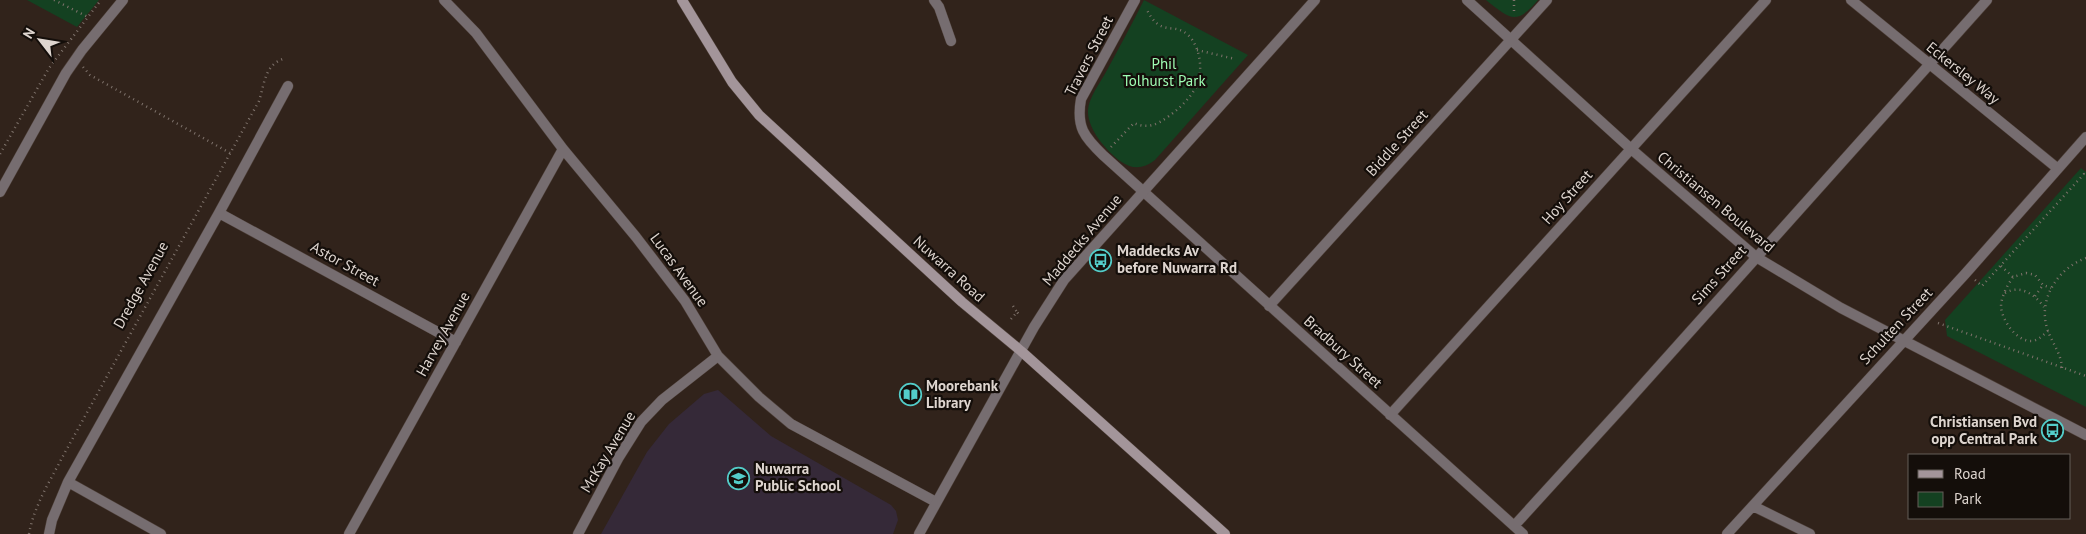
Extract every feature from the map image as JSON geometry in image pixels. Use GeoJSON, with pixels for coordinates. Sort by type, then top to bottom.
{"type":"FeatureCollection","features":[{"type":"Feature","properties":{"kind":"main road","name":"Nuwarra Road"},"geometry":{"type":"LineString","coordinates":[[682,0],[732,82],[759,115],[962,302],[1021,351],[1225,534]]}},
{"type":"Feature","properties":{"kind":"street"},"geometry":{"type":"LineString","coordinates":[[0,192],[76,59],[123,0]]}},
{"type":"Feature","properties":{"kind":"street","name":"Lucas Avenue"},"geometry":{"type":"LineString","coordinates":[[444,0],[476,33],[563,149],[636,237],[685,301],[718,356],[759,398],[792,424],[936,502]]}},
{"type":"Feature","properties":{"kind":"street"},"geometry":{"type":"LineString","coordinates":[[934,0],[939,7],[951,41]]}},
{"type":"Feature","properties":{"kind":"street","name":"Travers Street"},"geometry":{"type":"LineString","coordinates":[[1135,0],[1081,99],[1079,112],[1080,125],[1085,136],[1143,192]]}},
{"type":"Feature","properties":{"kind":"street","name":"Maddecks Avenue"},"geometry":{"type":"LineString","coordinates":[[919,534],[1021,351],[1064,280],[1315,0]]}},
{"type":"Feature","properties":{"kind":"street","name":"Christiansen Boulevard"},"geometry":{"type":"LineString","coordinates":[[1466,0],[1630,148],[1756,257],[1803,286],[1902,341],[2086,435]]}},
{"type":"Feature","properties":{"kind":"street","name":"Biddle Street"},"geometry":{"type":"LineString","coordinates":[[1269,306],[1547,0]]}},
{"type":"Feature","properties":{"kind":"street","name":"Hoy Street"},"geometry":{"type":"LineString","coordinates":[[1390,415],[1766,0]]}},
{"type":"Feature","properties":{"kind":"street","name":"Eckersley Way"},"geometry":{"type":"LineString","coordinates":[[1851,0],[2057,168]]}},
{"type":"Feature","properties":{"kind":"street","name":"Sims Street"},"geometry":{"type":"LineString","coordinates":[[1514,526],[1987,0]]}},
{"type":"Feature","properties":{"kind":"street"},"geometry":{"type":"LineString","coordinates":[[49,534],[52,520],[68,482],[288,86]]}},
{"type":"Feature","properties":{"kind":"street","name":"Schulten Street"},"geometry":{"type":"LineString","coordinates":[[1727,534],[1966,272],[2086,136]]}},
{"type":"Feature","properties":{"kind":"street","name":"Harvey Avenue"},"geometry":{"type":"LineString","coordinates":[[349,534],[563,149]]}},
{"type":"Feature","properties":{"kind":"street","name":"Bradbury Street"},"geometry":{"type":"LineString","coordinates":[[1143,192],[1523,534]]}},
{"type":"Feature","properties":{"kind":"street","name":"Astor Street"},"geometry":{"type":"LineString","coordinates":[[219,213],[456,342]]}},
{"type":"Feature","properties":{"kind":"street","name":"McKay Avenue"},"geometry":{"type":"LineString","coordinates":[[578,534],[619,457],[641,422],[662,400],[718,356]]}},
{"type":"Feature","properties":{"kind":"street"},"geometry":{"type":"LineString","coordinates":[[68,482],[161,534]]}},
{"type":"Feature","properties":{"kind":"street"},"geometry":{"type":"LineString","coordinates":[[1753,506],[1810,534]]}},
{"type":"Feature","properties":{"kind":"path"},"geometry":{"type":"LineString","coordinates":[[54,0],[88,17]]}},
{"type":"Feature","properties":{"kind":"path"},"geometry":{"type":"LineString","coordinates":[[0,154],[49,68],[101,0]]}},
{"type":"Feature","properties":{"kind":"path"},"geometry":{"type":"LineString","coordinates":[[1514,0],[1514,11]]}},
{"type":"Feature","properties":{"kind":"path"},"geometry":{"type":"LineString","coordinates":[[1119,139],[1134,123],[1140,126],[1150,126],[1160,122],[1184,103],[1196,88],[1200,64],[1193,40],[1180,30],[1165,29],[1158,25],[1146,8]]}},
{"type":"Feature","properties":{"kind":"path"},"geometry":{"type":"LineString","coordinates":[[1197,50],[1235,59]]}},
{"type":"Feature","properties":{"kind":"path","name":"Dredge Avenue"},"geometry":{"type":"LineString","coordinates":[[29,534],[31,521],[40,500],[259,102],[264,77],[278,60],[286,58]]}},
{"type":"Feature","properties":{"kind":"path"},"geometry":{"type":"LineString","coordinates":[[76,59],[90,75],[230,153]]}},
{"type":"Feature","properties":{"kind":"path"},"geometry":{"type":"LineString","coordinates":[[1966,272],[1982,286],[2081,176],[2084,174],[2086,176]]}},
{"type":"Feature","properties":{"kind":"path"},"geometry":{"type":"LineString","coordinates":[[2062,368],[2061,357],[2048,331],[2044,307],[2051,288],[2070,266],[2086,258]]}},
{"type":"Feature","properties":{"kind":"path"},"geometry":{"type":"LineString","coordinates":[[2001,266],[2012,277]]}},
{"type":"Feature","properties":{"kind":"path"},"geometry":{"type":"LineString","coordinates":[[2048,331],[2039,339],[2027,340],[2015,333],[2004,319],[2001,306],[2012,277],[2026,273],[2035,275],[2043,285],[2051,288]]}},
{"type":"Feature","properties":{"kind":"path"},"geometry":{"type":"LineString","coordinates":[[2035,296],[2043,285]]}},
{"type":"Feature","properties":{"kind":"path"},"geometry":{"type":"LineString","coordinates":[[2004,294],[2010,290],[2027,291],[2035,296],[2044,307]]}},
{"type":"Feature","properties":{"kind":"path"},"geometry":{"type":"LineString","coordinates":[[1013,306],[1020,316]]}},
{"type":"Feature","properties":{"kind":"path"},"geometry":{"type":"LineString","coordinates":[[1011,319],[1016,312]]}},
{"type":"Feature","properties":{"kind":"path"},"geometry":{"type":"LineString","coordinates":[[1938,324],[2086,376]]}},
{"type":"Feature","properties":{"kind":"shaded area","name":"Nuwarra Public School"},"geometry":{"type":"Polygon","coordinates":[[[718,390],[771,436],[891,505],[896,511],[898,520],[893,534],[601,534],[647,452],[669,424],[704,394],[718,390]]]}},
{"type":"Feature","properties":{"kind":"green space"},"geometry":{"type":"Polygon","coordinates":[[[27,0],[99,0],[77,27],[27,0]]]}},
{"type":"Feature","properties":{"kind":"green space","name":"Phil Tolhurst Park"},"geometry":{"type":"Polygon","coordinates":[[[1144,0],[1248,55],[1155,160],[1142,167],[1134,167],[1120,161],[1103,145],[1094,132],[1088,110],[1093,95],[1144,0]]]}},
{"type":"Feature","properties":{"kind":"green space"},"geometry":{"type":"Polygon","coordinates":[[[1486,0],[1538,0],[1524,14],[1513,17],[1501,12],[1486,0]]]}},
{"type":"Feature","properties":{"kind":"green space"},"geometry":{"type":"Polygon","coordinates":[[[2081,168],[2086,172],[2086,407],[1947,336],[1945,320],[2081,168]]]}},
{"type":"Feature","properties":{"kind":"place","name":"Maddecks Av before Nuwarra Rd"},"geometry":{"type":"Point","coordinates":[1101,260]}},
{"type":"Feature","properties":{"kind":"place","name":"Moorebank Library"},"geometry":{"type":"Point","coordinates":[910,395]}},
{"type":"Feature","properties":{"kind":"place","name":"Christiansen Bvd opp Central Park"},"geometry":{"type":"Point","coordinates":[2053,431]}},
{"type":"Feature","properties":{"kind":"place","name":"Nuwarra Public School"},"geometry":{"type":"Point","coordinates":[739,478]}}]}
